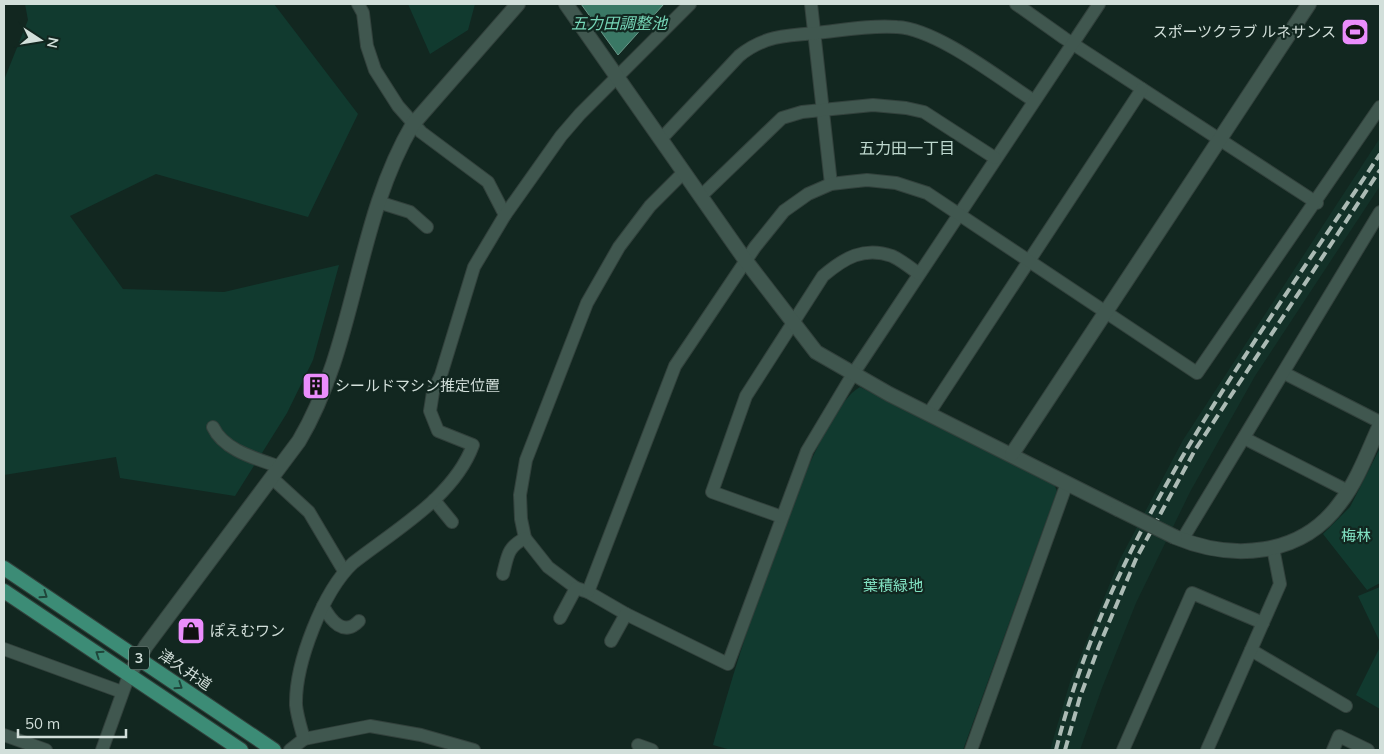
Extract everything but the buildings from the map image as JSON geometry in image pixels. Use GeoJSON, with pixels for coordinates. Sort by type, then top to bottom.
{"type":"FeatureCollection","features":[{"type":"Feature","properties":{"kind":"main road","name":"津久井道"},"geometry":{"type":"LineString","coordinates":[[4,568],[274,750]]}},
{"type":"Feature","properties":{"kind":"main road","name":"3"},"geometry":{"type":"LineString","coordinates":[[4,590],[241,750]]}},
{"type":"Feature","properties":{"kind":"street"},"geometry":{"type":"LineString","coordinates":[[358,4],[363,13],[367,46],[375,70],[398,106],[412,124],[488,182],[505,215]]}},
{"type":"Feature","properties":{"kind":"street"},"geometry":{"type":"LineString","coordinates":[[102,750],[122,692],[139,658],[276,473],[316,413],[327,382],[378,202],[390,166],[412,124],[518,4]]}},
{"type":"Feature","properties":{"kind":"street"},"geometry":{"type":"LineString","coordinates":[[566,4],[793,325],[816,352],[853,374],[1179,539],[1217,551],[1231,553],[1254,552],[1273,548],[1300,536],[1321,523],[1348,492],[1380,423],[1284,373]]}},
{"type":"Feature","properties":{"kind":"street"},"geometry":{"type":"LineString","coordinates":[[304,739],[296,706],[297,693],[308,641],[323,606],[344,571],[434,500],[466,464],[474,445],[438,431],[430,411],[433,392],[441,375],[474,267],[505,215],[580,114],[690,4]]}},
{"type":"Feature","properties":{"kind":"street"},"geometry":{"type":"LineString","coordinates":[[811,4],[831,184]]}},
{"type":"Feature","properties":{"kind":"street"},"geometry":{"type":"LineString","coordinates":[[1016,4],[1317,203]]}},
{"type":"Feature","properties":{"kind":"street"},"geometry":{"type":"LineString","coordinates":[[684,172],[650,206],[618,247],[587,303],[539,424],[523,471],[520,495],[525,538],[548,567],[582,590],[626,614],[728,664],[782,517],[816,433],[853,374],[1099,4]]}},
{"type":"Feature","properties":{"kind":"street"},"geometry":{"type":"LineString","coordinates":[[1012,454],[1309,4]]}},
{"type":"Feature","properties":{"kind":"street"},"geometry":{"type":"LineString","coordinates":[[662,138],[739,56],[752,46],[767,39],[800,32],[814,33],[899,27],[926,34],[1034,101]]}},
{"type":"Feature","properties":{"kind":"street"},"geometry":{"type":"LineString","coordinates":[[929,413],[1142,88]]}},
{"type":"Feature","properties":{"kind":"street"},"geometry":{"type":"LineString","coordinates":[[701,196],[782,118],[802,112],[873,105],[906,108],[924,112],[996,158]]}},
{"type":"Feature","properties":{"kind":"street"},"geometry":{"type":"LineString","coordinates":[[560,618],[582,590],[675,366],[746,261],[784,211],[808,194],[831,184],[867,180],[896,183],[927,193],[1197,374],[1317,203],[1380,107]]}},
{"type":"Feature","properties":{"kind":"street"},"geometry":{"type":"LineString","coordinates":[[378,202],[410,212],[428,227]]}},
{"type":"Feature","properties":{"kind":"street"},"geometry":{"type":"LineString","coordinates":[[1179,539],[1284,373],[1380,212]]}},
{"type":"Feature","properties":{"kind":"street"},"geometry":{"type":"LineString","coordinates":[[782,517],[712,492],[746,396],[823,276],[838,264],[859,252],[892,256],[919,274]]}},
{"type":"Feature","properties":{"kind":"street"},"geometry":{"type":"LineString","coordinates":[[213,428],[217,437],[276,473],[309,512],[344,571]]}},
{"type":"Feature","properties":{"kind":"street"},"geometry":{"type":"LineString","coordinates":[[1244,438],[1348,492]]}},
{"type":"Feature","properties":{"kind":"street"},"geometry":{"type":"LineString","coordinates":[[970,750],[1066,483]]}},
{"type":"Feature","properties":{"kind":"street"},"geometry":{"type":"LineString","coordinates":[[434,500],[452,522]]}},
{"type":"Feature","properties":{"kind":"street"},"geometry":{"type":"LineString","coordinates":[[503,574],[508,551],[514,544],[525,538]]}},
{"type":"Feature","properties":{"kind":"street"},"geometry":{"type":"LineString","coordinates":[[1207,750],[1280,584],[1273,548]]}},
{"type":"Feature","properties":{"kind":"street"},"geometry":{"type":"LineString","coordinates":[[1123,750],[1192,593],[1263,623]]}},
{"type":"Feature","properties":{"kind":"street"},"geometry":{"type":"LineString","coordinates":[[323,606],[332,622],[340,627],[352,627],[359,621]]}},
{"type":"Feature","properties":{"kind":"street"},"geometry":{"type":"LineString","coordinates":[[611,641],[626,614]]}},
{"type":"Feature","properties":{"kind":"street"},"geometry":{"type":"LineString","coordinates":[[4,649],[122,692]]}},
{"type":"Feature","properties":{"kind":"street"},"geometry":{"type":"LineString","coordinates":[[1251,650],[1346,706]]}},
{"type":"Feature","properties":{"kind":"street"},"geometry":{"type":"LineString","coordinates":[[290,750],[304,739],[370,726],[421,735],[474,750]]}},
{"type":"Feature","properties":{"kind":"street"},"geometry":{"type":"LineString","coordinates":[[4,735],[46,750]]}},
{"type":"Feature","properties":{"kind":"street"},"geometry":{"type":"LineString","coordinates":[[1333,750],[1339,736],[1368,750]]}},
{"type":"Feature","properties":{"kind":"street"},"geometry":{"type":"LineString","coordinates":[[638,745],[652,750]]}},
{"type":"Feature","properties":{"kind":"shaded area"},"geometry":{"type":"Polygon","coordinates":[[[1380,138],[1380,186],[1255,376],[1190,492],[1136,603],[1102,688],[1080,750],[1050,750],[1070,682],[1119,561],[1183,440],[1380,138]]]}},
{"type":"Feature","properties":{"kind":"green space"},"geometry":{"type":"Polygon","coordinates":[[[25,4],[274,4],[358,114],[308,217],[156,174],[70,216],[123,289],[224,292],[339,265],[313,360],[287,413],[235,496],[120,478],[116,457],[4,475],[4,80],[28,20],[25,4]]]}},
{"type":"Feature","properties":{"kind":"green space"},"geometry":{"type":"Polygon","coordinates":[[[408,4],[475,4],[468,30],[430,54],[408,4]]]}},
{"type":"Feature","properties":{"kind":"green space","name":"葉積緑地"},"geometry":{"type":"Polygon","coordinates":[[[860,387],[1054,484],[1057,491],[963,750],[731,750],[713,745],[754,610],[796,494],[819,444],[840,407],[860,387]]]}},
{"type":"Feature","properties":{"kind":"green space","name":"梅林"},"geometry":{"type":"Polygon","coordinates":[[[1380,448],[1380,583],[1367,590],[1323,534],[1350,507],[1380,448]]]}},
{"type":"Feature","properties":{"kind":"green space"},"geometry":{"type":"Polygon","coordinates":[[[1380,587],[1380,642],[1358,596],[1380,587]]]}},
{"type":"Feature","properties":{"kind":"green space"},"geometry":{"type":"Polygon","coordinates":[[[1380,647],[1380,709],[1356,695],[1380,647]]]}},
{"type":"Feature","properties":{"kind":"water","name":"五力田調整池"},"geometry":{"type":"Polygon","coordinates":[[[581,4],[664,4],[618,55],[581,4]]]}},
{"type":"Feature","properties":{"kind":"railway"},"geometry":{"type":"LineString","coordinates":[[1056,750],[1080,669],[1112,591],[1150,514],[1192,440],[1238,367],[1380,154]]}},
{"type":"Feature","properties":{"kind":"railway"},"geometry":{"type":"LineString","coordinates":[[1065,750],[1080,697],[1099,646],[1136,559],[1195,450],[1380,170]]}},
{"type":"Feature","properties":{"kind":"place","name":"スポーツクラブ ルネサンス"},"geometry":{"type":"Point","coordinates":[1355,32]}},
{"type":"Feature","properties":{"kind":"place","name":"シールドマシン推定位置"},"geometry":{"type":"Point","coordinates":[316,386]}},
{"type":"Feature","properties":{"kind":"place","name":"ぽえむワン"},"geometry":{"type":"Point","coordinates":[191,631]}},
{"type":"Feature","properties":{"kind":"district","name":"五力田一丁目"},"geometry":{"type":"Point","coordinates":[907,148]}}]}
